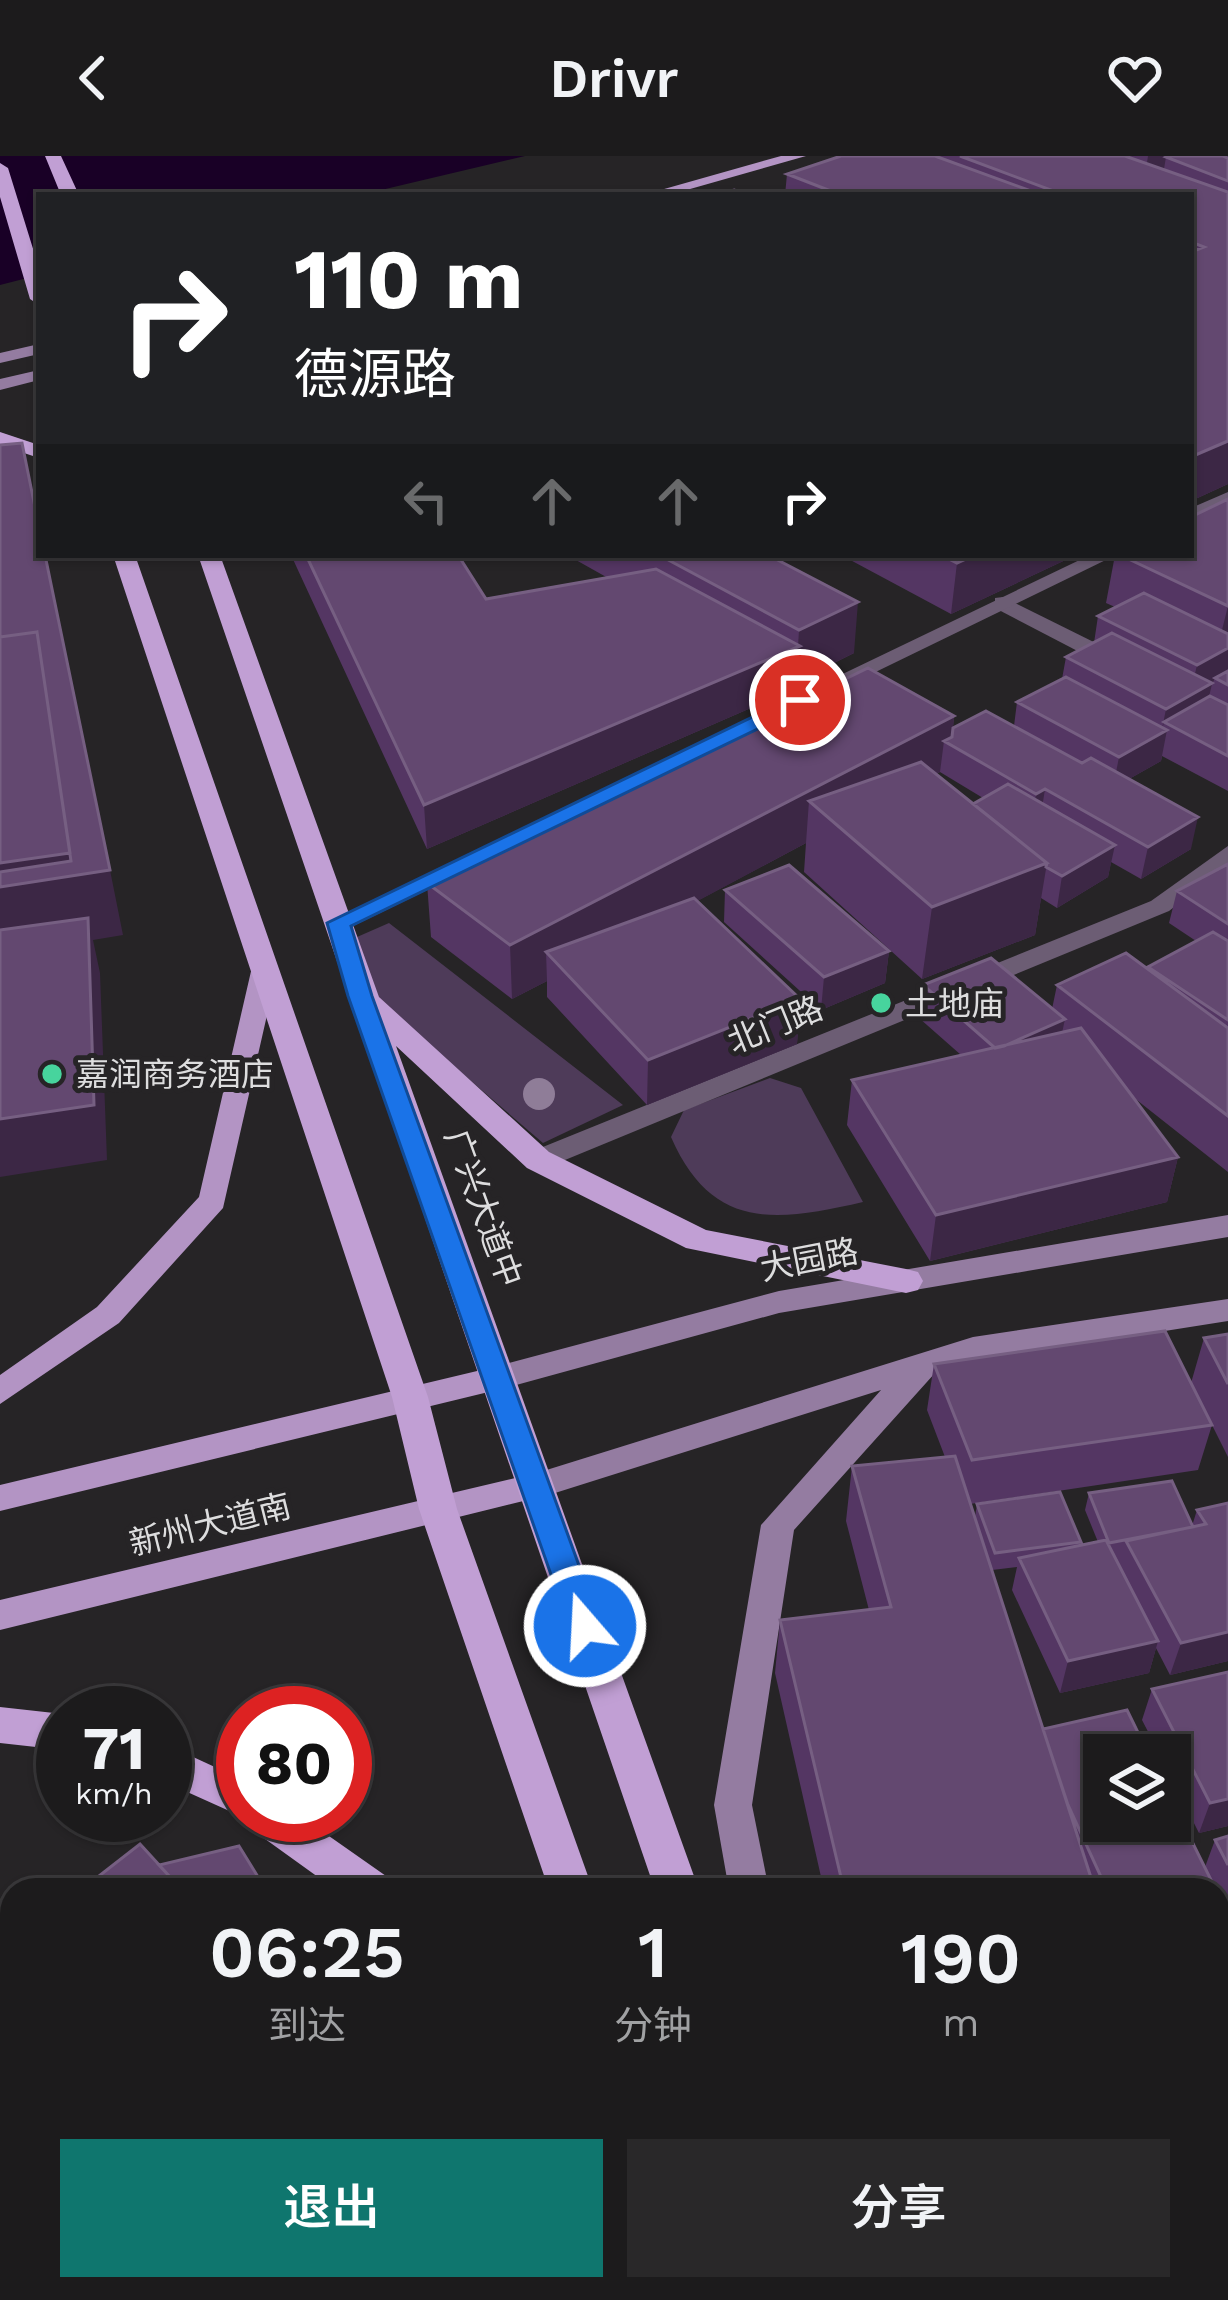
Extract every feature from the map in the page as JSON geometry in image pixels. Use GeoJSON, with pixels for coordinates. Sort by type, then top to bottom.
{"type":"FeatureCollection","features":[{"type":"Feature","properties":{"kind":"highway"},"geometry":{"type":"LineString","coordinates":[[53,156],[69,192]]}},
{"type":"Feature","properties":{"kind":"highway"},"geometry":{"type":"LineString","coordinates":[[0,168],[36,289]]}},
{"type":"Feature","properties":{"kind":"highway"},"geometry":{"type":"LineString","coordinates":[[0,438],[36,451]]}},
{"type":"Feature","properties":{"kind":"highway"},"geometry":{"type":"LineString","coordinates":[[125,558],[410,1397],[438,1509],[567,1878]]}},
{"type":"Feature","properties":{"kind":"highway","name":"广兴大道中"},"geometry":{"type":"LineString","coordinates":[[209,558],[673,1878]]}},
{"type":"Feature","properties":{"kind":"highway"},"geometry":{"type":"LineString","coordinates":[[360,996],[538,1160],[698,1240],[906,1281]]}},
{"type":"Feature","properties":{"kind":"highway"},"geometry":{"type":"LineString","coordinates":[[0,1725],[36,1729]]}},
{"type":"Feature","properties":{"kind":"highway"},"geometry":{"type":"LineString","coordinates":[[303,1842],[353,1878]]}},
{"type":"Feature","properties":{"kind":"main road"},"geometry":{"type":"LineString","coordinates":[[662,192],[798,156]]}},
{"type":"Feature","properties":{"kind":"main road"},"geometry":{"type":"LineString","coordinates":[[725,192],[818,167]]}},
{"type":"Feature","properties":{"kind":"main road"},"geometry":{"type":"LineString","coordinates":[[0,358],[36,350]]}},
{"type":"Feature","properties":{"kind":"main road"},"geometry":{"type":"LineString","coordinates":[[0,385],[36,376]]}},
{"type":"Feature","properties":{"kind":"main road"},"geometry":{"type":"LineString","coordinates":[[0,1392],[108,1315],[213,1201],[266,967]]}},
{"type":"Feature","properties":{"kind":"main road","name":"大园路"},"geometry":{"type":"LineString","coordinates":[[410,1397],[779,1302],[1228,1226]]}},
{"type":"Feature","properties":{"kind":"main road"},"geometry":{"type":"LineString","coordinates":[[438,1509],[536,1486],[973,1348],[1228,1310]]}},
{"type":"Feature","properties":{"kind":"main road"},"geometry":{"type":"LineString","coordinates":[[746,1878],[733,1804],[778,1525],[924,1364]]}},
{"type":"Feature","properties":{"kind":"main road"},"geometry":{"type":"LineString","coordinates":[[0,1498],[410,1397]]}},
{"type":"Feature","properties":{"kind":"main road","name":"新州大道南"},"geometry":{"type":"LineString","coordinates":[[0,1616],[438,1509]]}},
{"type":"Feature","properties":{"kind":"street"},"geometry":{"type":"LineString","coordinates":[[1194,514],[1228,498]]}},
{"type":"Feature","properties":{"kind":"street"},"geometry":{"type":"LineString","coordinates":[[338,923],[1100,558]]}},
{"type":"Feature","properties":{"kind":"street"},"geometry":{"type":"LineString","coordinates":[[1003,603],[1146,678]]}},
{"type":"Feature","properties":{"kind":"street","name":"北门路"},"geometry":{"type":"LineString","coordinates":[[538,1160],[1160,906],[1228,853]]}},
{"type":"Feature","properties":{"kind":"shaded area"},"geometry":{"type":"Polygon","coordinates":[[[0,156],[525,156],[373,192],[36,192],[36,276],[0,285],[0,156]]]}},
{"type":"Feature","properties":{"kind":"shaded area"},"geometry":{"type":"Polygon","coordinates":[[[389,923],[623,1105],[543,1143],[371,995],[357,937],[389,923]]]}},
{"type":"Feature","properties":{"kind":"shaded area"},"geometry":{"type":"Polygon","coordinates":[[[770,1078],[801,1088],[863,1202],[802,1214],[750,1212],[706,1190],[687,1168],[671,1137],[684,1110],[770,1078]]]}},
{"type":"Feature","properties":{"kind":"building"},"geometry":{"type":"Polygon","coordinates":[[[841,156],[935,156],[1034,192],[833,192],[787,174],[841,156]]]}},
{"type":"Feature","properties":{"kind":"building"},"geometry":{"type":"Polygon","coordinates":[[[960,156],[1125,156],[1228,192],[1228,441],[1194,456],[1194,251],[1204,247],[1194,243],[1194,192],[1056,192],[960,156]]]}},
{"type":"Feature","properties":{"kind":"building"},"geometry":{"type":"Polygon","coordinates":[[[1166,157],[1228,158],[1228,181],[1166,157]]]}},
{"type":"Feature","properties":{"kind":"building"},"geometry":{"type":"Polygon","coordinates":[[[22,443],[36,512],[36,558],[46,558],[110,870],[0,887],[0,872],[71,861],[37,632],[0,637],[0,445],[22,443]]]}},
{"type":"Feature","properties":{"kind":"building"},"geometry":{"type":"Polygon","coordinates":[[[1228,499],[1228,606],[1126,558],[1194,558],[1194,516],[1228,499]]]}},
{"type":"Feature","properties":{"kind":"building"},"geometry":{"type":"Polygon","coordinates":[[[307,558],[460,558],[486,599],[656,569],[800,646],[424,805],[307,558]]]}},
{"type":"Feature","properties":{"kind":"building"},"geometry":{"type":"Polygon","coordinates":[[[665,558],[774,558],[858,602],[799,630],[665,558]]]}},
{"type":"Feature","properties":{"kind":"building"},"geometry":{"type":"Polygon","coordinates":[[[1144,593],[1228,634],[1228,648],[1197,665],[1098,616],[1144,593]]]}},
{"type":"Feature","properties":{"kind":"building"},"geometry":{"type":"Polygon","coordinates":[[[37,632],[70,853],[0,863],[0,637],[37,632]]]}},
{"type":"Feature","properties":{"kind":"building"},"geometry":{"type":"Polygon","coordinates":[[[1112,633],[1212,683],[1166,709],[1066,657],[1112,633]]]}},
{"type":"Feature","properties":{"kind":"building"},"geometry":{"type":"Polygon","coordinates":[[[868,668],[954,716],[510,945],[427,883],[868,668]]]}},
{"type":"Feature","properties":{"kind":"building"},"geometry":{"type":"Polygon","coordinates":[[[1228,671],[1228,685],[1215,678],[1228,671]]]}},
{"type":"Feature","properties":{"kind":"building"},"geometry":{"type":"Polygon","coordinates":[[[1066,677],[1167,730],[1119,757],[1017,702],[1066,677]]]}},
{"type":"Feature","properties":{"kind":"building"},"geometry":{"type":"Polygon","coordinates":[[[1210,696],[1228,705],[1228,756],[1164,722],[1210,696]]]}},
{"type":"Feature","properties":{"kind":"building"},"geometry":{"type":"Polygon","coordinates":[[[986,711],[1082,763],[1091,758],[1198,817],[1148,847],[1045,789],[1036,794],[944,741],[952,737],[953,728],[986,711]]]}},
{"type":"Feature","properties":{"kind":"building"},"geometry":{"type":"Polygon","coordinates":[[[921,762],[1047,863],[932,907],[809,801],[921,762]]]}},
{"type":"Feature","properties":{"kind":"building"},"geometry":{"type":"Polygon","coordinates":[[[1008,784],[1115,845],[1062,876],[1046,867],[1047,863],[973,804],[1008,784]]]}},
{"type":"Feature","properties":{"kind":"building"},"geometry":{"type":"Polygon","coordinates":[[[1228,864],[1228,924],[1177,891],[1228,864]]]}},
{"type":"Feature","properties":{"kind":"building"},"geometry":{"type":"Polygon","coordinates":[[[789,865],[889,951],[824,977],[725,890],[789,865]]]}},
{"type":"Feature","properties":{"kind":"building"},"geometry":{"type":"Polygon","coordinates":[[[694,898],[800,999],[648,1060],[546,952],[694,898]]]}},
{"type":"Feature","properties":{"kind":"building","name":"嘉润商务酒店"},"geometry":{"type":"Polygon","coordinates":[[[88,918],[94,1105],[0,1119],[0,930],[88,918]]]}},
{"type":"Feature","properties":{"kind":"building"},"geometry":{"type":"Polygon","coordinates":[[[1213,932],[1228,941],[1228,1020],[1148,967],[1213,932]]]}},
{"type":"Feature","properties":{"kind":"building"},"geometry":{"type":"Polygon","coordinates":[[[1126,953],[1228,1028],[1228,1116],[1057,985],[1126,953]]]}},
{"type":"Feature","properties":{"kind":"building"},"geometry":{"type":"Polygon","coordinates":[[[991,958],[1065,1019],[995,1048],[923,985],[991,958]]]}},
{"type":"Feature","properties":{"kind":"building"},"geometry":{"type":"Polygon","coordinates":[[[1081,1028],[1178,1157],[936,1215],[852,1080],[1081,1028]]]}},
{"type":"Feature","properties":{"kind":"building"},"geometry":{"type":"Polygon","coordinates":[[[1165,1331],[1212,1425],[972,1460],[934,1364],[1165,1331]]]}},
{"type":"Feature","properties":{"kind":"building"},"geometry":{"type":"Polygon","coordinates":[[[1228,1334],[1228,1384],[1204,1338],[1228,1334]]]}},
{"type":"Feature","properties":{"kind":"building"},"geometry":{"type":"Polygon","coordinates":[[[955,1456],[1091,1878],[841,1878],[780,1620],[891,1607],[852,1466],[955,1456]]]}},
{"type":"Feature","properties":{"kind":"building"},"geometry":{"type":"Polygon","coordinates":[[[1172,1481],[1193,1527],[1109,1543],[1089,1493],[1172,1481]]]}},
{"type":"Feature","properties":{"kind":"building"},"geometry":{"type":"Polygon","coordinates":[[[1060,1492],[1081,1542],[995,1553],[977,1504],[1060,1492]]]}},
{"type":"Feature","properties":{"kind":"building"},"geometry":{"type":"Polygon","coordinates":[[[1228,1503],[1228,1632],[1181,1643],[1126,1541],[1206,1524],[1197,1510],[1228,1503]]]}},
{"type":"Feature","properties":{"kind":"building"},"geometry":{"type":"Polygon","coordinates":[[[1106,1540],[1158,1641],[1068,1661],[1019,1558],[1106,1540]]]}},
{"type":"Feature","properties":{"kind":"building"},"geometry":{"type":"Polygon","coordinates":[[[1228,1672],[1228,1799],[1210,1803],[1191,1766],[1191,1734],[1175,1734],[1152,1689],[1228,1672]]]}},
{"type":"Feature","properties":{"kind":"building"},"geometry":{"type":"Polygon","coordinates":[[[1127,1710],[1139,1734],[1083,1734],[1083,1838],[1043,1729],[1127,1710]]]}},
{"type":"Feature","properties":{"kind":"building"},"geometry":{"type":"Polygon","coordinates":[[[1228,1836],[1228,1865],[1215,1840],[1228,1836]]]}},
{"type":"Feature","properties":{"kind":"building"},"geometry":{"type":"Polygon","coordinates":[[[1191,1839],[1210,1878],[1101,1878],[1085,1842],[1191,1839]]]}},
{"type":"Feature","properties":{"kind":"building"},"geometry":{"type":"Polygon","coordinates":[[[140,1844],[171,1878],[96,1878],[140,1844]]]}},
{"type":"Feature","properties":{"kind":"building"},"geometry":{"type":"Polygon","coordinates":[[[239,1846],[259,1878],[171,1878],[159,1865],[239,1846]]]}},
{"type":"Feature","properties":{"kind":"place","name":"土地庙"},"geometry":{"type":"Point","coordinates":[881,1003]}},
{"type":"Feature","properties":{"kind":"place","name":"嘉润商务酒店"},"geometry":{"type":"Point","coordinates":[52,1074]}},
{"type":"Feature","properties":{"kind":"route"},"geometry":{"type":"LineString","coordinates":[[585,1626],[338,923],[800,700]]}}]}
